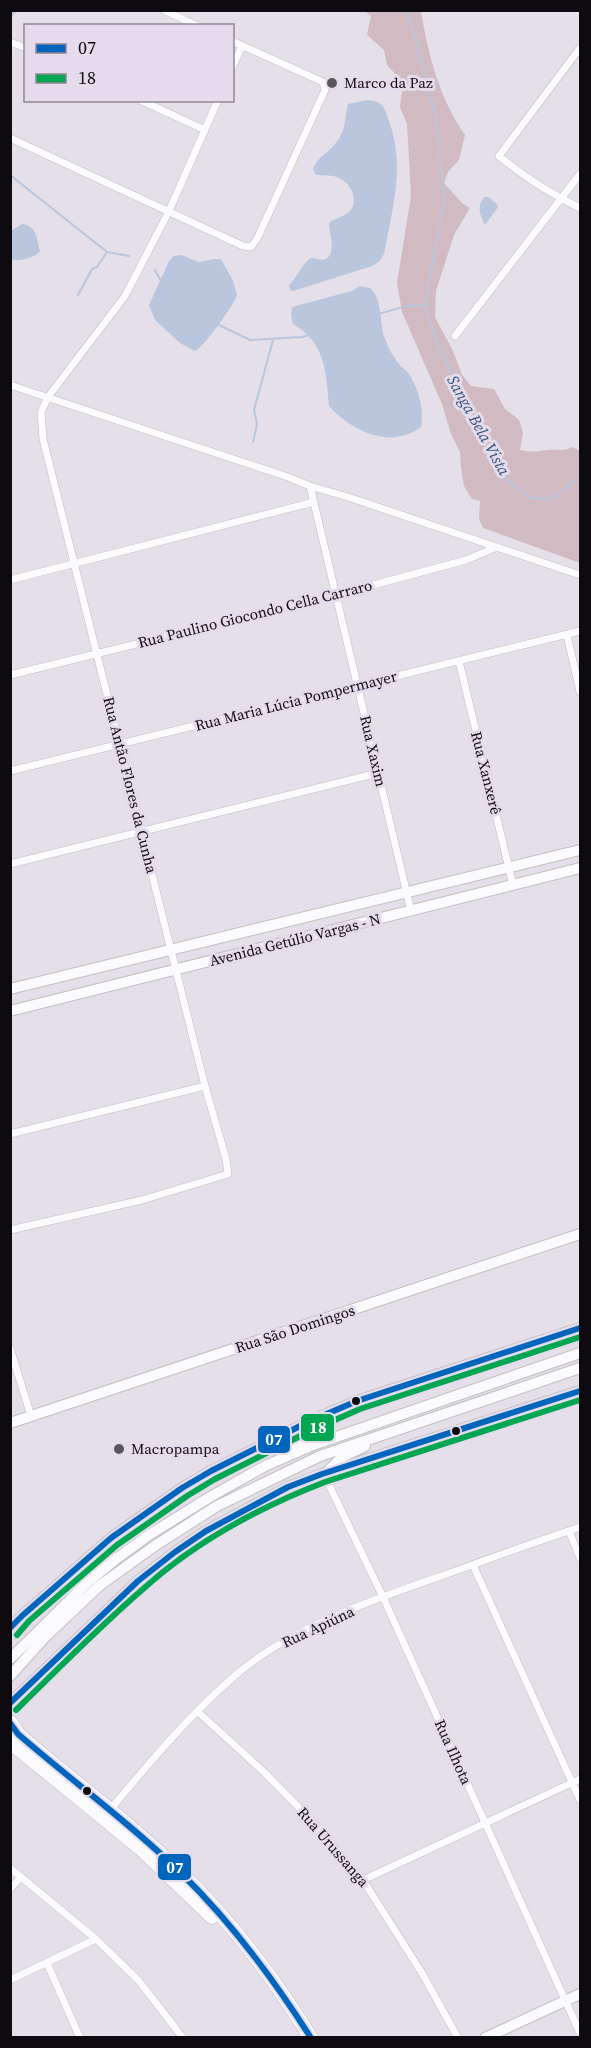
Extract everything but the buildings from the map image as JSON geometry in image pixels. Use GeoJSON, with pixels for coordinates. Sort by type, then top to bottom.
{"type":"FeatureCollection","features":[{"type":"Feature","properties":{"kind":"highway"},"geometry":{"type":"LineString","coordinates":[[10,1722],[18,1734],[179,1870],[219,1912],[282,1990],[311,2037]]}},
{"type":"Feature","properties":{"kind":"highway"},"geometry":{"type":"LineString","coordinates":[[10,1742],[140,1848],[208,1913],[264,1980],[304,2037]]}},
{"type":"Feature","properties":{"kind":"highway"},"geometry":{"type":"LineString","coordinates":[[10,1752],[26,1756]]}},
{"type":"Feature","properties":{"kind":"main road","name":"Avenida Getúlio Vargas - N"},"geometry":{"type":"LineString","coordinates":[[10,989],[509,867],[580,853]]}},
{"type":"Feature","properties":{"kind":"main road","name":"Avenida Getúlio Vargas - N"},"geometry":{"type":"LineString","coordinates":[[10,1011],[580,868]]}},
{"type":"Feature","properties":{"kind":"main road","name":"Rua São Domingos"},"geometry":{"type":"LineString","coordinates":[[10,1423],[580,1234]]}},
{"type":"Feature","properties":{"kind":"main road"},"geometry":{"type":"LineString","coordinates":[[10,1629],[111,1538],[182,1488],[211,1471],[357,1401],[580,1328]]}},
{"type":"Feature","properties":{"kind":"main road"},"geometry":{"type":"LineString","coordinates":[[10,1659],[90,1580],[149,1535],[210,1497],[313,1444],[580,1353]]}},
{"type":"Feature","properties":{"kind":"main road"},"geometry":{"type":"LineString","coordinates":[[11,1676],[46,1636],[99,1586],[156,1545],[217,1506],[320,1456],[580,1368]]}},
{"type":"Feature","properties":{"kind":"main road"},"geometry":{"type":"LineString","coordinates":[[10,1703],[138,1581],[175,1552],[206,1532],[288,1487],[580,1391]]}},
{"type":"Feature","properties":{"kind":"main road"},"geometry":{"type":"LineString","coordinates":[[280,1460],[333,1411]]}},
{"type":"Feature","properties":{"kind":"main road"},"geometry":{"type":"LineString","coordinates":[[324,1474],[342,1457],[398,1434],[414,1423]]}},
{"type":"Feature","properties":{"kind":"main road"},"geometry":{"type":"LineString","coordinates":[[485,2037],[580,1994]]}},
{"type":"Feature","properties":{"kind":"street"},"geometry":{"type":"LineString","coordinates":[[164,10],[193,24]]}},
{"type":"Feature","properties":{"kind":"street"},"geometry":{"type":"LineString","coordinates":[[10,138],[243,246],[251,247],[257,240],[325,90],[323,82],[234,42]]}},
{"type":"Feature","properties":{"kind":"street"},"geometry":{"type":"LineString","coordinates":[[234,64],[242,46]]}},
{"type":"Feature","properties":{"kind":"street"},"geometry":{"type":"LineString","coordinates":[[580,48],[499,156],[517,171],[580,208]]}},
{"type":"Feature","properties":{"kind":"street"},"geometry":{"type":"LineString","coordinates":[[144,102],[205,130]]}},
{"type":"Feature","properties":{"kind":"street"},"geometry":{"type":"LineString","coordinates":[[48,397],[125,296],[168,211],[217,102]]}},
{"type":"Feature","properties":{"kind":"street"},"geometry":{"type":"LineString","coordinates":[[455,336],[580,174]]}},
{"type":"Feature","properties":{"kind":"street"},"geometry":{"type":"LineString","coordinates":[[10,385],[580,575]]}},
{"type":"Feature","properties":{"kind":"street","name":"Rua Antão Flores da Cunha"},"geometry":{"type":"LineString","coordinates":[[10,1230],[142,1200],[228,1174],[44,439],[40,412],[48,397]]}},
{"type":"Feature","properties":{"kind":"street","name":"Rua Xaxim"},"geometry":{"type":"LineString","coordinates":[[310,486],[411,910]]}},
{"type":"Feature","properties":{"kind":"street"},"geometry":{"type":"LineString","coordinates":[[10,580],[314,502]]}},
{"type":"Feature","properties":{"kind":"street","name":"Rua Paulino Giocondo Cella Carraro"},"geometry":{"type":"LineString","coordinates":[[10,675],[336,595],[466,560],[497,547]]}},
{"type":"Feature","properties":{"kind":"street","name":"Rua Maria Lúcia Pompermayer"},"geometry":{"type":"LineString","coordinates":[[10,771],[580,631]]}},
{"type":"Feature","properties":{"kind":"street"},"geometry":{"type":"LineString","coordinates":[[567,635],[580,692]]}},
{"type":"Feature","properties":{"kind":"street","name":"Rua Xanxerê"},"geometry":{"type":"LineString","coordinates":[[459,661],[513,885]]}},
{"type":"Feature","properties":{"kind":"street"},"geometry":{"type":"LineString","coordinates":[[10,864],[378,773]]}},
{"type":"Feature","properties":{"kind":"street"},"geometry":{"type":"LineString","coordinates":[[10,1134],[205,1086]]}},
{"type":"Feature","properties":{"kind":"street"},"geometry":{"type":"LineString","coordinates":[[10,1348],[31,1416]]}},
{"type":"Feature","properties":{"kind":"street","name":"Rua Ilhota"},"geometry":{"type":"LineString","coordinates":[[324,1474],[383,1596],[580,2033]]}},
{"type":"Feature","properties":{"kind":"street","name":"Rua Apiúna"},"geometry":{"type":"LineString","coordinates":[[109,1810],[197,1711],[238,1672],[266,1652],[300,1632],[383,1596],[580,1527]]}},
{"type":"Feature","properties":{"kind":"street"},"geometry":{"type":"LineString","coordinates":[[569,1531],[580,1558]]}},
{"type":"Feature","properties":{"kind":"street"},"geometry":{"type":"LineString","coordinates":[[473,1565],[580,1800]]}},
{"type":"Feature","properties":{"kind":"street","name":"Rua Urussanga"},"geometry":{"type":"LineString","coordinates":[[197,1711],[265,1773],[314,1823],[363,1880],[422,1973],[458,2037]]}},
{"type":"Feature","properties":{"kind":"street"},"geometry":{"type":"LineString","coordinates":[[363,1880],[580,1779]]}},
{"type":"Feature","properties":{"kind":"street"},"geometry":{"type":"LineString","coordinates":[[10,1868],[96,1939],[139,1981],[183,2037]]}},
{"type":"Feature","properties":{"kind":"street"},"geometry":{"type":"LineString","coordinates":[[10,1889],[21,1877]]}},
{"type":"Feature","properties":{"kind":"street"},"geometry":{"type":"LineString","coordinates":[[10,1980],[96,1939]]}},
{"type":"Feature","properties":{"kind":"street"},"geometry":{"type":"LineString","coordinates":[[47,1963],[80,2037]]}},
{"type":"Feature","properties":{"kind":"shaded area"},"geometry":{"type":"Polygon","coordinates":[[[365,11],[421,11],[427,43],[441,91],[465,135],[459,160],[448,172],[444,183],[462,203],[470,208],[454,235],[436,291],[435,317],[453,351],[462,375],[471,386],[494,389],[505,409],[519,420],[523,433],[520,450],[535,452],[573,447],[580,451],[580,563],[483,528],[479,519],[480,501],[472,499],[464,486],[460,452],[402,312],[397,283],[411,196],[407,124],[400,107],[402,92],[398,77],[387,65],[384,50],[367,35],[371,16],[365,11]]]}},
{"type":"Feature","properties":{"kind":"water"},"geometry":{"type":"Polygon","coordinates":[[[367,100],[377,102],[385,110],[397,156],[396,189],[384,254],[380,261],[372,266],[293,291],[290,290],[289,285],[308,260],[311,258],[325,260],[329,256],[332,247],[329,223],[348,213],[353,207],[354,197],[343,180],[315,174],[313,169],[317,161],[342,134],[348,104],[367,100]]]}},
{"type":"Feature","properties":{"kind":"water"},"geometry":{"type":"Polygon","coordinates":[[[485,197],[488,197],[498,207],[485,225],[480,214],[480,207],[485,197]]]}},
{"type":"Feature","properties":{"kind":"water"},"geometry":{"type":"Polygon","coordinates":[[[22,224],[33,230],[40,252],[26,259],[11,259],[11,231],[22,224]]]}},
{"type":"Feature","properties":{"kind":"water"},"geometry":{"type":"Polygon","coordinates":[[[181,255],[199,262],[221,259],[233,281],[237,295],[218,326],[195,351],[180,343],[155,320],[149,305],[169,261],[174,256],[181,255]]]}},
{"type":"Feature","properties":{"kind":"water"},"geometry":{"type":"Polygon","coordinates":[[[360,286],[370,288],[374,293],[379,304],[382,330],[390,350],[416,386],[422,413],[421,427],[409,434],[384,437],[372,434],[360,430],[338,415],[329,406],[325,370],[318,349],[304,332],[293,324],[292,307],[352,291],[360,286]]]}},
{"type":"Feature","properties":{"kind":"waterway"},"geometry":{"type":"LineString","coordinates":[[10,18],[16,10]]}},
{"type":"Feature","properties":{"kind":"waterway","name":"Sanga Bela Vista"},"geometry":{"type":"LineString","coordinates":[[403,10],[410,19],[436,116],[444,202],[425,305],[438,346],[469,413],[490,439],[501,472],[519,490],[532,498],[548,499],[556,497],[574,480],[580,480]]}},
{"type":"Feature","properties":{"kind":"waterway"},"geometry":{"type":"LineString","coordinates":[[10,175],[107,252],[129,256]]}},
{"type":"Feature","properties":{"kind":"waterway"},"geometry":{"type":"LineString","coordinates":[[78,295],[92,269],[97,267],[107,252]]}},
{"type":"Feature","properties":{"kind":"waterway"},"geometry":{"type":"LineString","coordinates":[[155,270],[161,281]]}},
{"type":"Feature","properties":{"kind":"waterway"},"geometry":{"type":"LineString","coordinates":[[378,314],[407,306],[425,305]]}},
{"type":"Feature","properties":{"kind":"waterway"},"geometry":{"type":"LineString","coordinates":[[217,324],[250,340],[309,335]]}},
{"type":"Feature","properties":{"kind":"waterway"},"geometry":{"type":"LineString","coordinates":[[253,442],[257,424],[254,410],[273,340]]}},
{"type":"Feature","properties":{"kind":"transit line","name":"07"},"geometry":{"type":"LineString","coordinates":[[10,1628],[111,1538],[182,1488],[211,1471],[308,1422],[357,1401],[580,1328]]}},
{"type":"Feature","properties":{"kind":"transit line","name":"18"},"geometry":{"type":"LineString","coordinates":[[17,1635],[29,1621],[117,1545],[215,1479],[312,1430],[360,1409],[580,1337]]}},
{"type":"Feature","properties":{"kind":"transit line","name":"07"},"geometry":{"type":"LineString","coordinates":[[10,1703],[138,1581],[206,1531],[288,1487],[322,1474],[580,1391]]}},
{"type":"Feature","properties":{"kind":"transit line","name":"18"},"geometry":{"type":"LineString","coordinates":[[16,1710],[143,1589],[184,1556],[229,1527],[325,1482],[580,1400]]}},
{"type":"Feature","properties":{"kind":"transit line","name":"07"},"geometry":{"type":"LineString","coordinates":[[10,1723],[18,1734],[142,1837],[181,1873],[250,1951],[311,2038]]}},
{"type":"Feature","properties":{"kind":"place","name":"Marco da Paz"},"geometry":{"type":"Point","coordinates":[332,83]}},
{"type":"Feature","properties":{"kind":"place","name":"Macropampa"},"geometry":{"type":"Point","coordinates":[119,1449]}}]}
